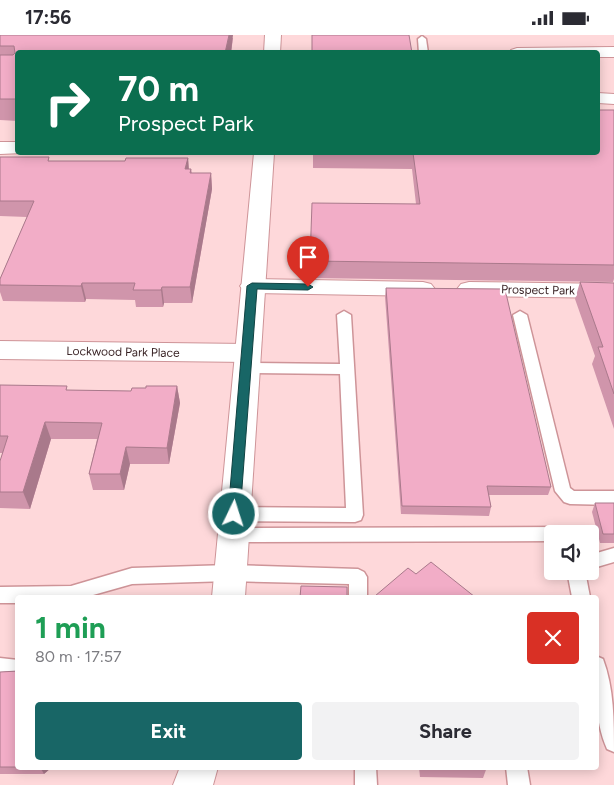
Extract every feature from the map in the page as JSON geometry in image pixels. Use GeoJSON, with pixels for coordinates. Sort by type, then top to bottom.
{"type":"FeatureCollection","features":[{"type":"Feature","properties":{"kind":"street"},"geometry":{"type":"LineString","coordinates":[[272,50],[273,35]]}},
{"type":"Feature","properties":{"kind":"street"},"geometry":{"type":"LineString","coordinates":[[600,52],[614,52]]}},
{"type":"Feature","properties":{"kind":"street"},"geometry":{"type":"LineString","coordinates":[[600,99],[614,99]]}},
{"type":"Feature","properties":{"kind":"street"},"geometry":{"type":"LineString","coordinates":[[0,147],[15,148]]}},
{"type":"Feature","properties":{"kind":"street"},"geometry":{"type":"LineString","coordinates":[[229,585],[264,155]]}},
{"type":"Feature","properties":{"kind":"street","name":"Prospect Park"},"geometry":{"type":"LineString","coordinates":[[252,286],[614,291]]}},
{"type":"Feature","properties":{"kind":"street","name":"Lockwood Park Place"},"geometry":{"type":"LineString","coordinates":[[0,350],[246,361]]}},
{"type":"Feature","properties":{"kind":"street"},"geometry":{"type":"LineString","coordinates":[[194,785],[198,770]]}},
{"type":"Feature","properties":{"kind":"lane"},"geometry":{"type":"LineString","coordinates":[[422,39],[424,50]]}},
{"type":"Feature","properties":{"kind":"lane"},"geometry":{"type":"LineString","coordinates":[[233,524],[355,515],[344,315]]}},
{"type":"Feature","properties":{"kind":"lane"},"geometry":{"type":"LineString","coordinates":[[520,315],[563,491],[570,497],[614,498]]}},
{"type":"Feature","properties":{"kind":"lane"},"geometry":{"type":"LineString","coordinates":[[246,361],[347,369]]}},
{"type":"Feature","properties":{"kind":"lane"},"geometry":{"type":"LineString","coordinates":[[233,524],[544,533]]}},
{"type":"Feature","properties":{"kind":"lane"},"geometry":{"type":"LineString","coordinates":[[599,559],[614,555]]}},
{"type":"Feature","properties":{"kind":"lane"},"geometry":{"type":"LineString","coordinates":[[75,595],[132,576],[229,585],[358,577],[358,595]]}},
{"type":"Feature","properties":{"kind":"lane"},"geometry":{"type":"LineString","coordinates":[[578,580],[581,595]]}},
{"type":"Feature","properties":{"kind":"lane"},"geometry":{"type":"LineString","coordinates":[[0,595],[15,595]]}},
{"type":"Feature","properties":{"kind":"lane"},"geometry":{"type":"LineString","coordinates":[[0,667],[15,669]]}},
{"type":"Feature","properties":{"kind":"lane"},"geometry":{"type":"LineString","coordinates":[[599,678],[614,743]]}},
{"type":"Feature","properties":{"kind":"lane"},"geometry":{"type":"LineString","coordinates":[[365,770],[366,785]]}},
{"type":"Feature","properties":{"kind":"lane"},"geometry":{"type":"LineString","coordinates":[[517,770],[520,785]]}},
{"type":"Feature","properties":{"kind":"building"},"geometry":{"type":"Polygon","coordinates":[[[0,35],[229,35],[226,50],[15,50],[15,53],[14,46],[0,46],[0,35]]]}},
{"type":"Feature","properties":{"kind":"building"},"geometry":{"type":"Polygon","coordinates":[[[312,35],[409,35],[412,50],[312,50],[312,35]]]}},
{"type":"Feature","properties":{"kind":"building"},"geometry":{"type":"Polygon","coordinates":[[[15,53],[15,99],[0,99],[0,55],[13,55],[15,53]]]}},
{"type":"Feature","properties":{"kind":"building"},"geometry":{"type":"Polygon","coordinates":[[[600,110],[614,110],[614,265],[310,261],[312,203],[420,204],[413,155],[600,155],[600,110]]]}},
{"type":"Feature","properties":{"kind":"building"},"geometry":{"type":"Polygon","coordinates":[[[0,157],[49,157],[48,161],[125,161],[126,158],[188,158],[185,169],[191,169],[190,173],[211,173],[190,287],[133,290],[135,283],[82,283],[81,286],[0,285],[0,279],[34,201],[0,201],[0,157]]]}},
{"type":"Feature","properties":{"kind":"building"},"geometry":{"type":"Polygon","coordinates":[[[580,282],[614,283],[614,394],[598,347],[603,347],[580,282]]]}},
{"type":"Feature","properties":{"kind":"building"},"geometry":{"type":"Polygon","coordinates":[[[386,288],[505,289],[551,487],[487,486],[491,507],[402,506],[386,288]]]}},
{"type":"Feature","properties":{"kind":"building"},"geometry":{"type":"Polygon","coordinates":[[[0,385],[67,386],[66,390],[131,391],[132,388],[146,388],[146,386],[177,386],[167,448],[126,447],[120,474],[89,474],[102,423],[45,422],[23,492],[0,492],[0,461],[8,436],[0,436],[0,385]]]}},
{"type":"Feature","properties":{"kind":"building"},"geometry":{"type":"Polygon","coordinates":[[[595,503],[614,503],[614,534],[603,534],[595,503]]]}},
{"type":"Feature","properties":{"kind":"building"},"geometry":{"type":"Polygon","coordinates":[[[431,562],[472,595],[376,595],[408,568],[416,574],[431,562]]]}},
{"type":"Feature","properties":{"kind":"building"},"geometry":{"type":"Polygon","coordinates":[[[301,586],[347,587],[347,595],[300,595],[301,586]]]}},
{"type":"Feature","properties":{"kind":"building"},"geometry":{"type":"Polygon","coordinates":[[[15,671],[15,767],[0,767],[0,672],[15,671]]]}},
{"type":"Feature","properties":{"kind":"route"},"geometry":{"type":"LineString","coordinates":[[234,514],[252,286],[308,287]]}}]}
